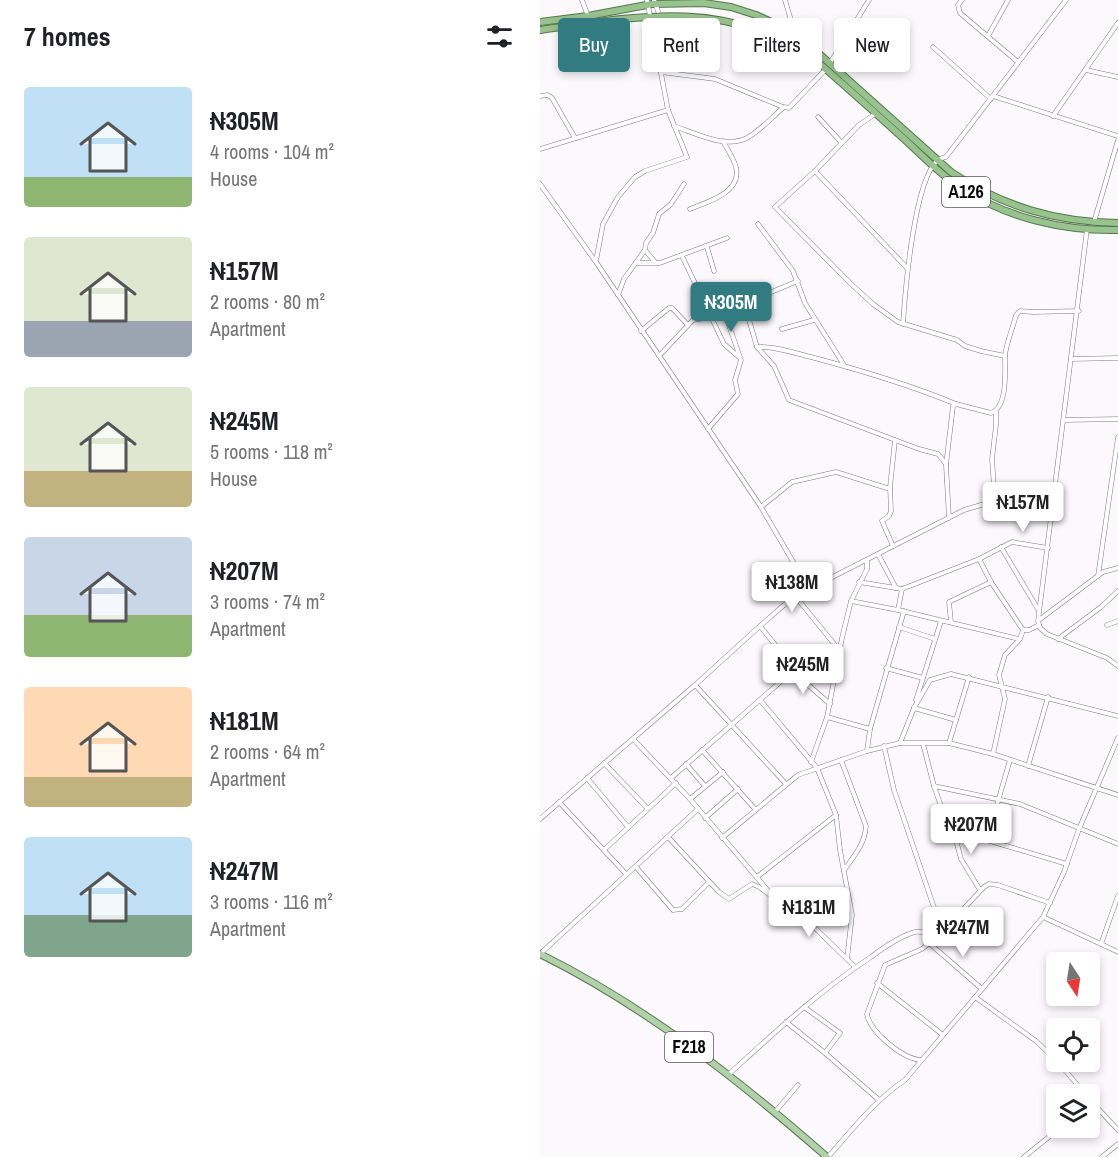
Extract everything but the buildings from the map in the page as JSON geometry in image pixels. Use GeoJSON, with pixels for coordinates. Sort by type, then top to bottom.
{"type":"FeatureCollection","features":[{"type":"Feature","properties":{"kind":"highway","name":"A126"},"geometry":{"type":"LineString","coordinates":[[540,22],[689,2],[731,7],[762,18]]}},
{"type":"Feature","properties":{"kind":"highway","name":"A126"},"geometry":{"type":"LineString","coordinates":[[656,5],[705,10],[748,20],[786,38],[828,66]]}},
{"type":"Feature","properties":{"kind":"highway","name":"A126"},"geometry":{"type":"LineString","coordinates":[[540,30],[647,6]]}},
{"type":"Feature","properties":{"kind":"highway","name":"A126"},"geometry":{"type":"LineString","coordinates":[[822,60],[933,166],[1011,203],[1060,219],[1118,223]]}},
{"type":"Feature","properties":{"kind":"highway","name":"A126"},"geometry":{"type":"LineString","coordinates":[[846,83],[938,160],[943,170],[967,192],[1001,208],[1048,224],[1087,230],[1118,230]]}},
{"type":"Feature","properties":{"kind":"main road","name":"F218"},"geometry":{"type":"LineString","coordinates":[[540,954],[647,1017],[775,1112],[827,1157]]}},
{"type":"Feature","properties":{"kind":"street"},"geometry":{"type":"LineString","coordinates":[[582,0],[588,16]]}},
{"type":"Feature","properties":{"kind":"street"},"geometry":{"type":"LineString","coordinates":[[785,0],[790,18]]}},
{"type":"Feature","properties":{"kind":"street"},"geometry":{"type":"LineString","coordinates":[[596,262],[603,224],[618,197],[635,177],[645,171],[687,157],[668,110],[661,72],[715,79],[789,108],[828,66],[869,0]]}},
{"type":"Feature","properties":{"kind":"street"},"geometry":{"type":"LineString","coordinates":[[962,0],[958,5],[960,13],[1018,62]]}},
{"type":"Feature","properties":{"kind":"street"},"geometry":{"type":"LineString","coordinates":[[988,36],[1008,0]]}},
{"type":"Feature","properties":{"kind":"street"},"geometry":{"type":"LineString","coordinates":[[943,170],[946,157],[1066,0]]}},
{"type":"Feature","properties":{"kind":"street"},"geometry":{"type":"LineString","coordinates":[[1053,116],[1118,23]]}},
{"type":"Feature","properties":{"kind":"street"},"geometry":{"type":"LineString","coordinates":[[933,47],[992,97],[1118,138],[1094,222]]}},
{"type":"Feature","properties":{"kind":"street"},"geometry":{"type":"LineString","coordinates":[[1086,70],[1118,77]]}},
{"type":"Feature","properties":{"kind":"street"},"geometry":{"type":"LineString","coordinates":[[540,96],[552,98],[574,138]]}},
{"type":"Feature","properties":{"kind":"street"},"geometry":{"type":"LineString","coordinates":[[673,126],[723,141],[748,138],[783,107]]}},
{"type":"Feature","properties":{"kind":"street"},"geometry":{"type":"LineString","coordinates":[[540,149],[668,110]]}},
{"type":"Feature","properties":{"kind":"street"},"geometry":{"type":"LineString","coordinates":[[876,114],[859,125],[776,207],[851,284],[873,304],[903,324],[957,340],[965,346],[1005,356]]}},
{"type":"Feature","properties":{"kind":"street"},"geometry":{"type":"LineString","coordinates":[[818,117],[842,142]]}},
{"type":"Feature","properties":{"kind":"street"},"geometry":{"type":"LineString","coordinates":[[690,209],[724,194],[733,183],[736,167],[723,141]]}},
{"type":"Feature","properties":{"kind":"street"},"geometry":{"type":"LineString","coordinates":[[903,324],[907,269],[923,186],[933,166],[938,160],[946,157]]}},
{"type":"Feature","properties":{"kind":"street"},"geometry":{"type":"LineString","coordinates":[[815,171],[907,269]]}},
{"type":"Feature","properties":{"kind":"street"},"geometry":{"type":"LineString","coordinates":[[540,184],[596,262],[761,507],[809,589]]}},
{"type":"Feature","properties":{"kind":"street"},"geometry":{"type":"LineString","coordinates":[[618,296],[624,279],[645,250],[657,218],[671,204],[684,184]]}},
{"type":"Feature","properties":{"kind":"street"},"geometry":{"type":"LineString","coordinates":[[758,224],[793,271],[814,320],[844,366]]}},
{"type":"Feature","properties":{"kind":"street"},"geometry":{"type":"LineString","coordinates":[[1087,230],[1053,491],[1039,623],[1047,634],[1107,658],[1118,666]]}},
{"type":"Feature","properties":{"kind":"street"},"geometry":{"type":"LineString","coordinates":[[636,263],[660,263],[727,238]]}},
{"type":"Feature","properties":{"kind":"street"},"geometry":{"type":"LineString","coordinates":[[706,247],[714,271]]}},
{"type":"Feature","properties":{"kind":"street"},"geometry":{"type":"LineString","coordinates":[[645,250],[655,263]]}},
{"type":"Feature","properties":{"kind":"street"},"geometry":{"type":"LineString","coordinates":[[682,256],[724,344],[740,357]]}},
{"type":"Feature","properties":{"kind":"street"},"geometry":{"type":"LineString","coordinates":[[659,356],[695,319],[711,317],[798,281]]}},
{"type":"Feature","properties":{"kind":"street"},"geometry":{"type":"LineString","coordinates":[[744,303],[757,347],[774,366],[789,400],[938,454],[946,465]]}},
{"type":"Feature","properties":{"kind":"street"},"geometry":{"type":"LineString","coordinates":[[641,331],[669,308],[672,308],[688,325]]}},
{"type":"Feature","properties":{"kind":"street"},"geometry":{"type":"LineString","coordinates":[[995,501],[992,459],[996,411],[1001,404],[1007,364],[1005,356],[1016,315],[1020,311],[1078,310]]}},
{"type":"Feature","properties":{"kind":"street"},"geometry":{"type":"LineString","coordinates":[[708,429],[738,394],[735,380],[741,360],[724,311]]}},
{"type":"Feature","properties":{"kind":"street"},"geometry":{"type":"LineString","coordinates":[[782,329],[814,320]]}},
{"type":"Feature","properties":{"kind":"street"},"geometry":{"type":"LineString","coordinates":[[757,347],[764,346],[844,366],[916,387],[956,404],[986,413],[996,411]]}},
{"type":"Feature","properties":{"kind":"street"},"geometry":{"type":"LineString","coordinates":[[763,353],[764,346]]}},
{"type":"Feature","properties":{"kind":"street"},"geometry":{"type":"LineString","coordinates":[[1071,359],[1118,358]]}},
{"type":"Feature","properties":{"kind":"street"},"geometry":{"type":"LineString","coordinates":[[949,518],[946,465],[953,406],[956,404]]}},
{"type":"Feature","properties":{"kind":"street"},"geometry":{"type":"LineString","coordinates":[[1064,420],[1118,419]]}},
{"type":"Feature","properties":{"kind":"street"},"geometry":{"type":"LineString","coordinates":[[1098,576],[1118,437]]}},
{"type":"Feature","properties":{"kind":"street"},"geometry":{"type":"LineString","coordinates":[[893,546],[882,521],[889,516],[891,511],[890,489],[896,440]]}},
{"type":"Feature","properties":{"kind":"street"},"geometry":{"type":"LineString","coordinates":[[761,507],[792,482],[837,472],[890,489]]}},
{"type":"Feature","properties":{"kind":"street"},"geometry":{"type":"LineString","coordinates":[[540,819],[796,597],[964,510],[995,501],[1053,491]]}},
{"type":"Feature","properties":{"kind":"street"},"geometry":{"type":"LineString","coordinates":[[859,582],[902,589],[979,559],[1012,542],[1048,548]]}},
{"type":"Feature","properties":{"kind":"street"},"geometry":{"type":"LineString","coordinates":[[1001,547],[1039,612]]}},
{"type":"Feature","properties":{"kind":"street"},"geometry":{"type":"LineString","coordinates":[[878,554],[896,588]]}},
{"type":"Feature","properties":{"kind":"street"},"geometry":{"type":"LineString","coordinates":[[979,559],[991,582],[1023,630]]}},
{"type":"Feature","properties":{"kind":"street"},"geometry":{"type":"LineString","coordinates":[[811,762],[827,717],[839,650],[851,601],[867,569],[867,560]]}},
{"type":"Feature","properties":{"kind":"street"},"geometry":{"type":"LineString","coordinates":[[1023,630],[1029,630],[1039,623],[1108,569],[1118,568]]}},
{"type":"Feature","properties":{"kind":"street"},"geometry":{"type":"LineString","coordinates":[[951,622],[949,602],[991,582]]}},
{"type":"Feature","properties":{"kind":"street"},"geometry":{"type":"LineString","coordinates":[[898,610],[902,589]]}},
{"type":"Feature","properties":{"kind":"street"},"geometry":{"type":"LineString","coordinates":[[1058,639],[1101,607],[1118,591]]}},
{"type":"Feature","properties":{"kind":"street"},"geometry":{"type":"LineString","coordinates":[[796,597],[839,650]]}},
{"type":"Feature","properties":{"kind":"street"},"geometry":{"type":"LineString","coordinates":[[851,601],[904,611],[1020,639]]}},
{"type":"Feature","properties":{"kind":"street"},"geometry":{"type":"LineString","coordinates":[[867,751],[870,729],[886,668],[904,611]]}},
{"type":"Feature","properties":{"kind":"street"},"geometry":{"type":"LineString","coordinates":[[900,743],[914,708],[941,621]]}},
{"type":"Feature","properties":{"kind":"street"},"geometry":{"type":"LineString","coordinates":[[1107,625],[1118,621]]}},
{"type":"Feature","properties":{"kind":"street"},"geometry":{"type":"LineString","coordinates":[[760,626],[806,682],[830,704]]}},
{"type":"Feature","properties":{"kind":"street"},"geometry":{"type":"LineString","coordinates":[[899,627],[935,639]]}},
{"type":"Feature","properties":{"kind":"street"},"geometry":{"type":"LineString","coordinates":[[993,754],[1005,699],[999,675],[1005,655],[1020,639],[1023,630]]}},
{"type":"Feature","properties":{"kind":"street"},"geometry":{"type":"LineString","coordinates":[[886,668],[923,678]]}},
{"type":"Feature","properties":{"kind":"street"},"geometry":{"type":"LineString","coordinates":[[670,778],[795,669]]}},
{"type":"Feature","properties":{"kind":"street"},"geometry":{"type":"LineString","coordinates":[[914,708],[930,680],[951,674],[1118,716]]}},
{"type":"Feature","properties":{"kind":"street"},"geometry":{"type":"LineString","coordinates":[[949,743],[969,677]]}},
{"type":"Feature","properties":{"kind":"street"},"geometry":{"type":"LineString","coordinates":[[695,685],[786,784]]}},
{"type":"Feature","properties":{"kind":"street"},"geometry":{"type":"LineString","coordinates":[[1028,766],[1048,697]]}},
{"type":"Feature","properties":{"kind":"street"},"geometry":{"type":"LineString","coordinates":[[760,700],[817,768],[836,815],[852,915],[847,959]]}},
{"type":"Feature","properties":{"kind":"street"},"geometry":{"type":"LineString","coordinates":[[914,708],[956,720]]}},
{"type":"Feature","properties":{"kind":"street"},"geometry":{"type":"LineString","coordinates":[[827,717],[870,729]]}},
{"type":"Feature","properties":{"kind":"street"},"geometry":{"type":"LineString","coordinates":[[827,1157],[879,1100],[905,1080],[1042,917],[1067,864],[1079,829],[1117,745],[1118,738]]}},
{"type":"Feature","properties":{"kind":"street"},"geometry":{"type":"LineString","coordinates":[[633,739],[676,783],[774,897]]}},
{"type":"Feature","properties":{"kind":"street"},"geometry":{"type":"LineString","coordinates":[[722,838],[798,775],[867,751],[900,743],[949,743],[993,754],[1118,795]]}},
{"type":"Feature","properties":{"kind":"street"},"geometry":{"type":"LineString","coordinates":[[923,744],[949,829],[956,840],[961,859],[980,890]]}},
{"type":"Feature","properties":{"kind":"street"},"geometry":{"type":"LineString","coordinates":[[884,746],[894,790],[940,933]]}},
{"type":"Feature","properties":{"kind":"street"},"geometry":{"type":"LineString","coordinates":[[702,750],[756,810]]}},
{"type":"Feature","properties":{"kind":"street"},"geometry":{"type":"LineString","coordinates":[[841,760],[866,826],[866,836],[844,870]]}},
{"type":"Feature","properties":{"kind":"street"},"geometry":{"type":"LineString","coordinates":[[987,839],[1010,760]]}},
{"type":"Feature","properties":{"kind":"street"},"geometry":{"type":"LineString","coordinates":[[604,763],[648,809]]}},
{"type":"Feature","properties":{"kind":"street"},"geometry":{"type":"LineString","coordinates":[[686,764],[705,786]]}},
{"type":"Feature","properties":{"kind":"street"},"geometry":{"type":"LineString","coordinates":[[690,799],[723,772]]}},
{"type":"Feature","properties":{"kind":"street"},"geometry":{"type":"LineString","coordinates":[[587,778],[628,827]]}},
{"type":"Feature","properties":{"kind":"street"},"geometry":{"type":"LineString","coordinates":[[604,850],[676,783]]}},
{"type":"Feature","properties":{"kind":"street"},"geometry":{"type":"LineString","coordinates":[[934,786],[1020,804],[1118,844]]}},
{"type":"Feature","properties":{"kind":"street"},"geometry":{"type":"LineString","coordinates":[[705,818],[738,789]]}},
{"type":"Feature","properties":{"kind":"street"},"geometry":{"type":"LineString","coordinates":[[559,802],[626,874]]}},
{"type":"Feature","properties":{"kind":"street"},"geometry":{"type":"LineString","coordinates":[[540,954],[698,809]]}},
{"type":"Feature","properties":{"kind":"street"},"geometry":{"type":"LineString","coordinates":[[757,877],[836,815]]}},
{"type":"Feature","properties":{"kind":"street"},"geometry":{"type":"LineString","coordinates":[[949,829],[1067,864]]}},
{"type":"Feature","properties":{"kind":"street"},"geometry":{"type":"LineString","coordinates":[[668,837],[719,892],[729,899],[752,884],[774,897],[814,927],[855,967]]}},
{"type":"Feature","properties":{"kind":"street"},"geometry":{"type":"LineString","coordinates":[[636,867],[673,910],[682,909],[710,882]]}},
{"type":"Feature","properties":{"kind":"street"},"geometry":{"type":"LineString","coordinates":[[920,1060],[912,1059],[883,1040],[872,1026],[867,1014],[885,966],[912,954],[929,943],[980,890],[989,884],[1050,903]]}},
{"type":"Feature","properties":{"kind":"street"},"geometry":{"type":"LineString","coordinates":[[1101,944],[1118,896]]}},
{"type":"Feature","properties":{"kind":"street"},"geometry":{"type":"LineString","coordinates":[[1042,917],[1118,952]]}},
{"type":"Feature","properties":{"kind":"street"},"geometry":{"type":"LineString","coordinates":[[728,1076],[804,1006],[883,948],[916,932],[940,933]]}},
{"type":"Feature","properties":{"kind":"street"},"geometry":{"type":"LineString","coordinates":[[929,943],[982,989]]}},
{"type":"Feature","properties":{"kind":"street"},"geometry":{"type":"LineString","coordinates":[[877,983],[943,1035]]}},
{"type":"Feature","properties":{"kind":"street"},"geometry":{"type":"LineString","coordinates":[[975,997],[1046,1051]]}},
{"type":"Feature","properties":{"kind":"street"},"geometry":{"type":"LineString","coordinates":[[804,1006],[840,1034],[825,1053]]}},
{"type":"Feature","properties":{"kind":"street"},"geometry":{"type":"LineString","coordinates":[[786,1022],[879,1100]]}},
{"type":"Feature","properties":{"kind":"street"},"geometry":{"type":"LineString","coordinates":[[1066,1072],[1077,1084]]}},
{"type":"Feature","properties":{"kind":"street"},"geometry":{"type":"LineString","coordinates":[[775,1112],[798,1085]]}},
{"type":"Feature","properties":{"kind":"street"},"geometry":{"type":"LineString","coordinates":[[1100,1112],[1118,1130]]}},
{"type":"Feature","properties":{"kind":"street"},"geometry":{"type":"LineString","coordinates":[[1024,1157],[1048,1138]]}},
{"type":"Feature","properties":{"kind":"street"},"geometry":{"type":"LineString","coordinates":[[1101,1157],[1118,1144]]}}]}
